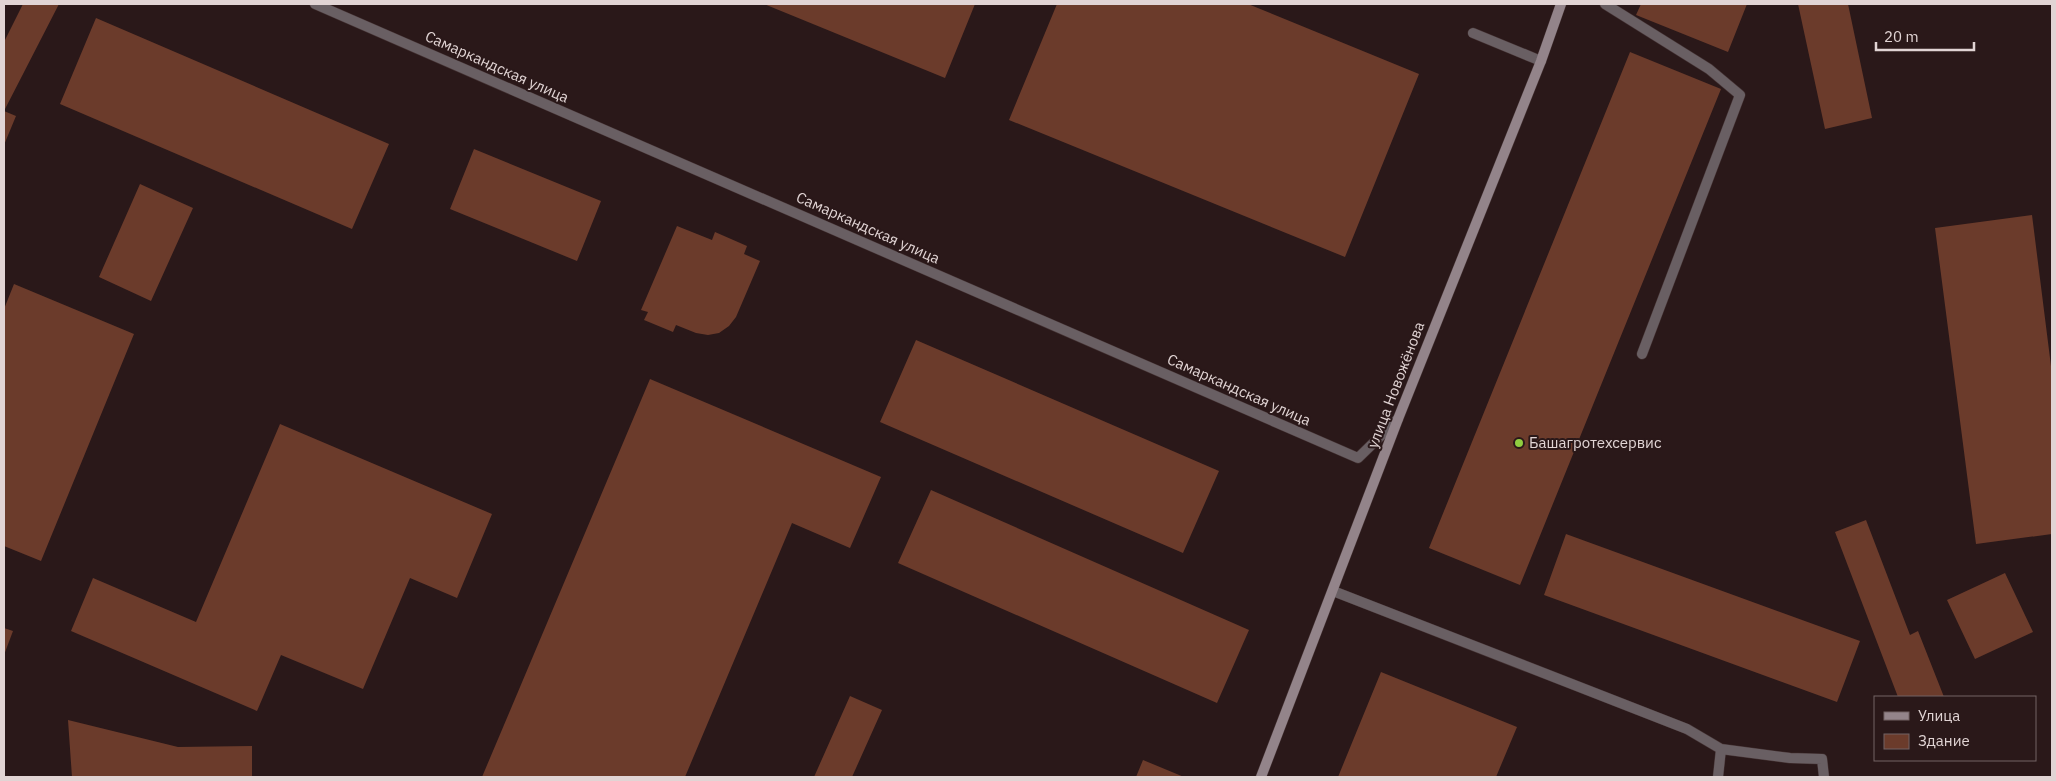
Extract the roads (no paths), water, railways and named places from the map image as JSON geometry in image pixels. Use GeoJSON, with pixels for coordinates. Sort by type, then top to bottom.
{"type":"FeatureCollection","features":[{"type":"Feature","properties":{"kind":"street","name":"Самаркандская улица"},"geometry":{"type":"LineString","coordinates":[[315,4],[1358,458],[1398,419]]}},
{"type":"Feature","properties":{"kind":"street","name":"улица Новожёнова"},"geometry":{"type":"LineString","coordinates":[[1261,777],[1334,591],[1398,419],[1562,4]]}},
{"type":"Feature","properties":{"kind":"street"},"geometry":{"type":"LineString","coordinates":[[1605,4],[1709,70],[1740,96],[1642,354]]}},
{"type":"Feature","properties":{"kind":"street"},"geometry":{"type":"LineString","coordinates":[[1473,33],[1541,61]]}},
{"type":"Feature","properties":{"kind":"street"},"geometry":{"type":"LineString","coordinates":[[1334,591],[1686,729],[1722,750],[1790,758],[1822,759],[1824,777]]}},
{"type":"Feature","properties":{"kind":"street"},"geometry":{"type":"LineString","coordinates":[[1718,777],[1722,750]]}},
{"type":"Feature","properties":{"kind":"place","name":"Башагротехсервис"},"geometry":{"type":"Point","coordinates":[1519,443]}}]}
